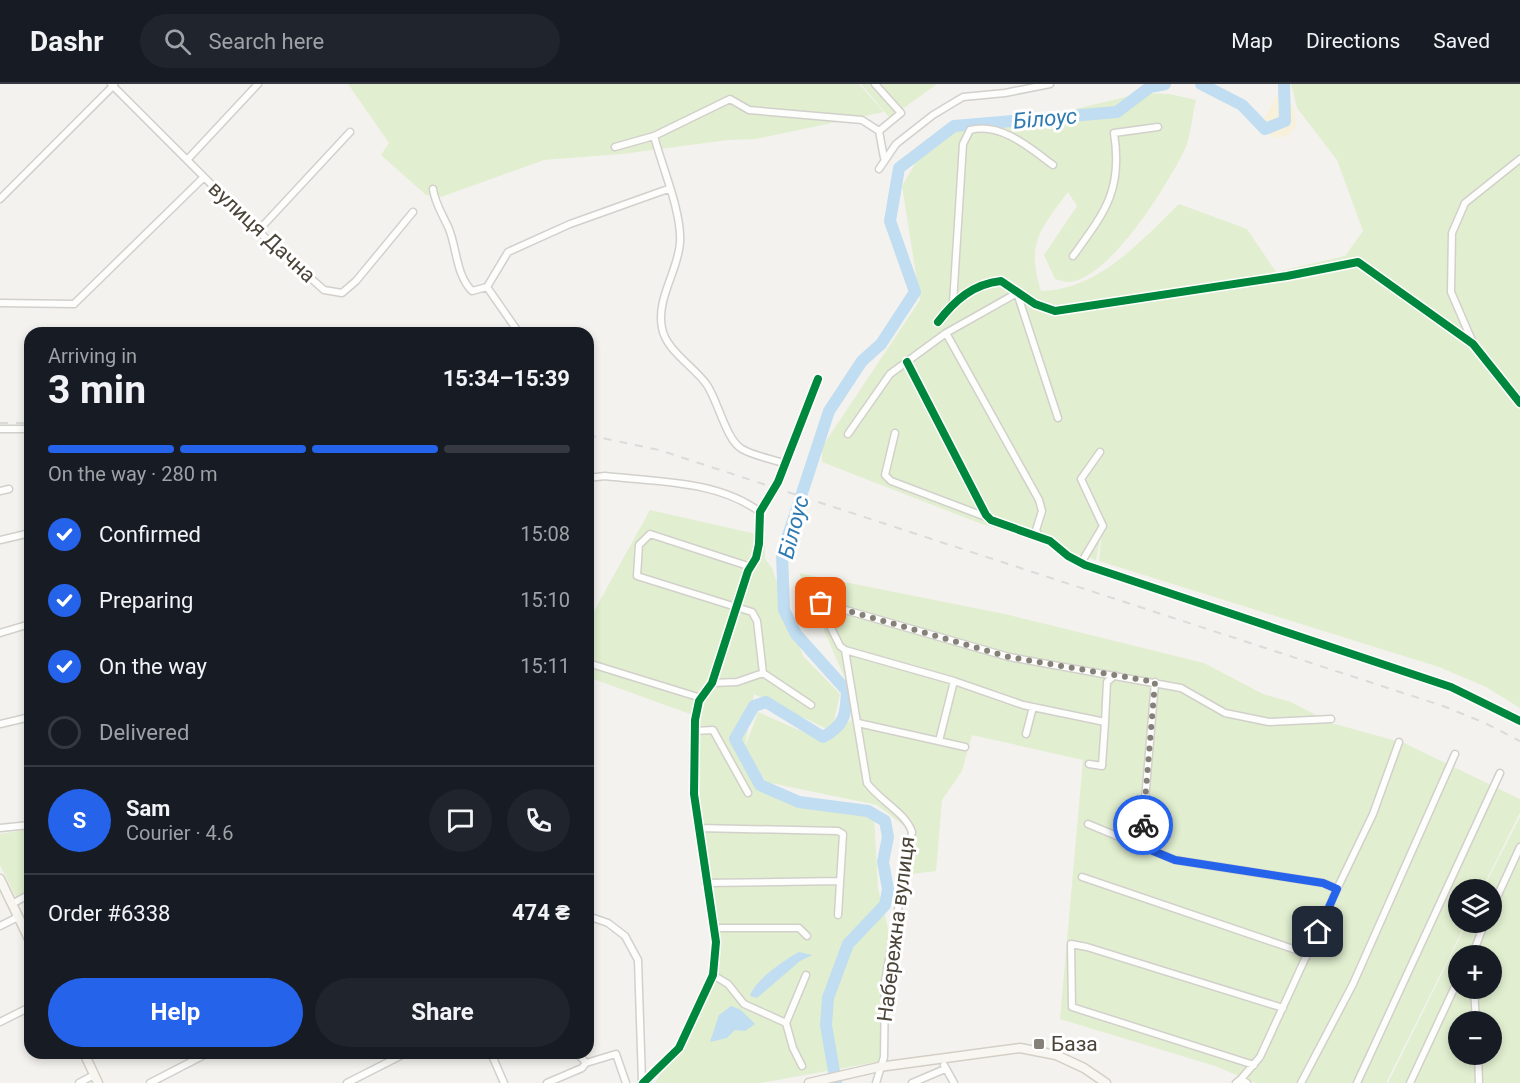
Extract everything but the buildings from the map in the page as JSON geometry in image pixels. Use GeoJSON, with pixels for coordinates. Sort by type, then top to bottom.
{"type":"FeatureCollection","features":[{"type":"Feature","properties":{"kind":"main road"},"geometry":{"type":"LineString","coordinates":[[0,879],[24,929]]}},
{"type":"Feature","properties":{"kind":"main road"},"geometry":{"type":"LineString","coordinates":[[812,1082],[879,1067],[944,1064],[1004,1050],[1033,1049],[1073,1062],[1106,1083]]}},
{"type":"Feature","properties":{"kind":"main road"},"geometry":{"type":"LineString","coordinates":[[87,1059],[96,1079]]}},
{"type":"Feature","properties":{"kind":"street"},"geometry":{"type":"LineString","coordinates":[[188,160],[258,84]]}},
{"type":"Feature","properties":{"kind":"street"},"geometry":{"type":"LineString","coordinates":[[875,84],[901,114],[879,132]]}},
{"type":"Feature","properties":{"kind":"street"},"geometry":{"type":"LineString","coordinates":[[1003,84],[1005,93]]}},
{"type":"Feature","properties":{"kind":"street"},"geometry":{"type":"LineString","coordinates":[[879,169],[884,158],[896,144],[933,115],[963,97],[1005,93],[1050,84]]}},
{"type":"Feature","properties":{"kind":"street"},"geometry":{"type":"LineString","coordinates":[[0,199],[113,85]]}},
{"type":"Feature","properties":{"kind":"street","name":"вулиця Дачна"},"geometry":{"type":"LineString","coordinates":[[113,85],[258,231],[324,290],[342,293],[356,281],[413,212]]}},
{"type":"Feature","properties":{"kind":"street"},"geometry":{"type":"LineString","coordinates":[[615,147],[654,136],[730,99],[749,110],[862,120],[879,132],[884,158]]}},
{"type":"Feature","properties":{"kind":"street"},"geometry":{"type":"LineString","coordinates":[[1073,256],[1105,212],[1118,163],[1114,133],[1158,127]]}},
{"type":"Feature","properties":{"kind":"street"},"geometry":{"type":"LineString","coordinates":[[953,303],[963,144],[970,130],[992,129],[1021,141],[1053,165]]}},
{"type":"Feature","properties":{"kind":"street"},"geometry":{"type":"LineString","coordinates":[[258,231],[351,132]]}},
{"type":"Feature","properties":{"kind":"street"},"geometry":{"type":"LineString","coordinates":[[654,136],[668,189],[678,215],[680,243],[673,275],[662,307],[662,329],[671,344],[707,385],[727,430],[740,448],[786,464]]}},
{"type":"Feature","properties":{"kind":"street"},"geometry":{"type":"LineString","coordinates":[[1520,159],[1465,202],[1452,232],[1451,292],[1473,344],[1520,404]]}},
{"type":"Feature","properties":{"kind":"street"},"geometry":{"type":"LineString","coordinates":[[0,303],[74,304],[204,177]]}},
{"type":"Feature","properties":{"kind":"street"},"geometry":{"type":"LineString","coordinates":[[433,189],[435,201],[449,231],[465,284],[472,291],[487,287],[508,252],[570,224],[668,189]]}},
{"type":"Feature","properties":{"kind":"street"},"geometry":{"type":"LineString","coordinates":[[938,322],[953,303],[983,283],[1001,281],[1035,304],[1055,311],[1287,276],[1358,262],[1473,344]]}},
{"type":"Feature","properties":{"kind":"street"},"geometry":{"type":"LineString","coordinates":[[487,287],[515,327]]}},
{"type":"Feature","properties":{"kind":"street"},"geometry":{"type":"LineString","coordinates":[[848,434],[890,374],[946,333],[1017,293]]}},
{"type":"Feature","properties":{"kind":"street"},"geometry":{"type":"LineString","coordinates":[[1017,293],[1058,418]]}},
{"type":"Feature","properties":{"kind":"street"},"geometry":{"type":"LineString","coordinates":[[946,333],[1039,500],[1042,511],[1036,531],[1039,537]]}},
{"type":"Feature","properties":{"kind":"street"},"geometry":{"type":"LineString","coordinates":[[907,362],[987,517]]}},
{"type":"Feature","properties":{"kind":"street"},"geometry":{"type":"LineString","coordinates":[[642,1082],[679,1048],[713,975],[716,942],[694,794],[695,731],[701,698],[712,682],[759,544],[760,512],[786,464],[818,379]]}},
{"type":"Feature","properties":{"kind":"street"},"geometry":{"type":"LineString","coordinates":[[0,429],[24,429]]}},
{"type":"Feature","properties":{"kind":"street"},"geometry":{"type":"LineString","coordinates":[[895,433],[885,475],[891,481],[1039,537],[1081,563],[1451,687],[1520,720]]}},
{"type":"Feature","properties":{"kind":"street"},"geometry":{"type":"LineString","coordinates":[[1081,563],[1103,526],[1081,479],[1100,452]]}},
{"type":"Feature","properties":{"kind":"street"},"geometry":{"type":"LineString","coordinates":[[594,477],[605,476],[715,489],[747,503],[760,512]]}},
{"type":"Feature","properties":{"kind":"street"},"geometry":{"type":"LineString","coordinates":[[0,490],[9,489]]}},
{"type":"Feature","properties":{"kind":"street"},"geometry":{"type":"LineString","coordinates":[[0,540],[24,534]]}},
{"type":"Feature","properties":{"kind":"street"},"geometry":{"type":"LineString","coordinates":[[751,567],[650,534],[639,545],[637,576],[752,612],[757,621],[763,673],[811,705]]}},
{"type":"Feature","properties":{"kind":"street"},"geometry":{"type":"LineString","coordinates":[[806,612],[821,603],[1009,657],[1182,688],[1225,713],[1269,722],[1331,719]]}},
{"type":"Feature","properties":{"kind":"street","name":"Набережна вулиця"},"geometry":{"type":"LineString","coordinates":[[819,604],[844,650],[867,783],[877,797],[909,824],[912,832],[885,981],[884,1057],[879,1067],[876,1083]]}},
{"type":"Feature","properties":{"kind":"street"},"geometry":{"type":"LineString","coordinates":[[0,633],[24,626]]}},
{"type":"Feature","properties":{"kind":"street"},"geometry":{"type":"LineString","coordinates":[[844,650],[954,681],[1033,707],[1105,722]]}},
{"type":"Feature","properties":{"kind":"street"},"geometry":{"type":"LineString","coordinates":[[594,665],[701,698]]}},
{"type":"Feature","properties":{"kind":"street"},"geometry":{"type":"LineString","coordinates":[[712,682],[737,682],[763,673]]}},
{"type":"Feature","properties":{"kind":"street"},"geometry":{"type":"LineString","coordinates":[[1089,764],[1102,766],[1107,682],[1115,675]]}},
{"type":"Feature","properties":{"kind":"street"},"geometry":{"type":"LineString","coordinates":[[939,741],[954,681]]}},
{"type":"Feature","properties":{"kind":"street"},"geometry":{"type":"LineString","coordinates":[[1141,846],[1155,682]]}},
{"type":"Feature","properties":{"kind":"street"},"geometry":{"type":"LineString","coordinates":[[1026,734],[1033,707]]}},
{"type":"Feature","properties":{"kind":"street"},"geometry":{"type":"LineString","coordinates":[[0,724],[24,718]]}},
{"type":"Feature","properties":{"kind":"street"},"geometry":{"type":"LineString","coordinates":[[858,723],[965,747]]}},
{"type":"Feature","properties":{"kind":"street"},"geometry":{"type":"LineString","coordinates":[[695,731],[713,730],[748,793]]}},
{"type":"Feature","properties":{"kind":"street"},"geometry":{"type":"LineString","coordinates":[[1242,1082],[1260,1057],[1373,814],[1399,742]]}},
{"type":"Feature","properties":{"kind":"street"},"geometry":{"type":"LineString","coordinates":[[1301,1083],[1353,984],[1455,754]]}},
{"type":"Feature","properties":{"kind":"street"},"geometry":{"type":"LineString","coordinates":[[1357,1083],[1500,773]]}},
{"type":"Feature","properties":{"kind":"street"},"geometry":{"type":"LineString","coordinates":[[1088,824],[1175,860],[1323,883],[1337,889]]}},
{"type":"Feature","properties":{"kind":"street"},"geometry":{"type":"LineString","coordinates":[[0,828],[24,826]]}},
{"type":"Feature","properties":{"kind":"street"},"geometry":{"type":"LineString","coordinates":[[698,828],[838,831],[843,834],[838,915]]}},
{"type":"Feature","properties":{"kind":"street"},"geometry":{"type":"LineString","coordinates":[[1502,886],[1520,847]]}},
{"type":"Feature","properties":{"kind":"street"},"geometry":{"type":"LineString","coordinates":[[1082,877],[1308,954]]}},
{"type":"Feature","properties":{"kind":"street"},"geometry":{"type":"LineString","coordinates":[[706,882],[840,881]]}},
{"type":"Feature","properties":{"kind":"street"},"geometry":{"type":"LineString","coordinates":[[12,904],[24,897]]}},
{"type":"Feature","properties":{"kind":"street"},"geometry":{"type":"LineString","coordinates":[[0,926],[18,917]]}},
{"type":"Feature","properties":{"kind":"street"},"geometry":{"type":"LineString","coordinates":[[594,918],[608,923],[625,936],[638,960],[642,1082]]}},
{"type":"Feature","properties":{"kind":"street"},"geometry":{"type":"LineString","coordinates":[[714,928],[799,928],[807,936]]}},
{"type":"Feature","properties":{"kind":"street"},"geometry":{"type":"LineString","coordinates":[[1254,1065],[1071,1007],[1071,944],[1283,1008]]}},
{"type":"Feature","properties":{"kind":"street"},"geometry":{"type":"LineString","coordinates":[[713,975],[728,984],[744,1004],[786,1023]]}},
{"type":"Feature","properties":{"kind":"street"},"geometry":{"type":"LineString","coordinates":[[802,1066],[793,1048],[786,1023],[806,975]]}},
{"type":"Feature","properties":{"kind":"street"},"geometry":{"type":"LineString","coordinates":[[1410,1083],[1449,999]]}},
{"type":"Feature","properties":{"kind":"street"},"geometry":{"type":"LineString","coordinates":[[0,1022],[24,1010]]}},
{"type":"Feature","properties":{"kind":"street"},"geometry":{"type":"LineString","coordinates":[[547,1083],[582,1068],[586,1064],[616,1054],[626,1083]]}},
{"type":"Feature","properties":{"kind":"street"},"geometry":{"type":"LineString","coordinates":[[150,1083],[196,1059]]}},
{"type":"Feature","properties":{"kind":"street"},"geometry":{"type":"LineString","coordinates":[[347,1083],[394,1059]]}},
{"type":"Feature","properties":{"kind":"street"},"geometry":{"type":"LineString","coordinates":[[493,1059],[504,1083]]}},
{"type":"Feature","properties":{"kind":"street"},"geometry":{"type":"LineString","coordinates":[[582,1059],[586,1064]]}},
{"type":"Feature","properties":{"kind":"street"},"geometry":{"type":"LineString","coordinates":[[912,1083],[944,1064],[954,1083]]}},
{"type":"Feature","properties":{"kind":"street"},"geometry":{"type":"LineString","coordinates":[[1478,1065],[1479,1083]]}},
{"type":"Feature","properties":{"kind":"street"},"geometry":{"type":"LineString","coordinates":[[79,1083],[96,1079]]}},
{"type":"Feature","properties":{"kind":"green space"},"geometry":{"type":"Polygon","coordinates":[[[348,84],[859,84],[884,112],[756,139],[544,160],[441,197],[426,195],[381,155],[389,143],[348,84]]]}},
{"type":"Feature","properties":{"kind":"green space"},"geometry":{"type":"Polygon","coordinates":[[[861,84],[937,84],[890,118],[861,84]]]}},
{"type":"Feature","properties":{"kind":"green space"},"geometry":{"type":"Polygon","coordinates":[[[1291,84],[1520,84],[1520,708],[1486,687],[1439,667],[1099,561],[1102,530],[1096,560],[979,523],[822,462],[822,447],[920,300],[902,186],[926,145],[955,127],[992,129],[1142,93],[1169,94],[1196,100],[1185,149],[1152,206],[1136,228],[1102,265],[1085,277],[1069,282],[1055,279],[1044,255],[1077,206],[1068,192],[1043,227],[1038,238],[1035,261],[1041,291],[1062,289],[1099,273],[1133,248],[1179,204],[1247,229],[1276,272],[1345,256],[1363,231],[1337,160],[1297,108],[1291,84]]]}},
{"type":"Feature","properties":{"kind":"green space"},"geometry":{"type":"Polygon","coordinates":[[[650,510],[765,536],[765,559],[772,568],[803,656],[840,694],[834,721],[827,729],[754,694],[745,747],[758,712],[826,742],[851,720],[850,690],[799,573],[1005,614],[1204,663],[1263,694],[1291,702],[1331,723],[1404,743],[1520,799],[1520,813],[1487,879],[1448,879],[1448,933],[1461,933],[1455,945],[1448,945],[1448,959],[1386,1083],[1255,1083],[1215,1066],[1060,1019],[1083,760],[972,735],[962,771],[942,800],[936,871],[904,875],[912,832],[877,805],[766,782],[744,748],[742,759],[755,782],[770,795],[874,815],[878,888],[889,932],[881,999],[882,1061],[760,1083],[655,1083],[700,1010],[717,959],[689,792],[690,714],[594,679],[594,611],[650,510]]]}},
{"type":"Feature","properties":{"kind":"green space"},"geometry":{"type":"Polygon","coordinates":[[[1520,817],[1520,1083],[1388,1083],[1448,961],[1448,999],[1502,999],[1502,945],[1456,945],[1462,933],[1502,933],[1502,879],[1488,879],[1520,817]]]}},
{"type":"Feature","properties":{"kind":"green space"},"geometry":{"type":"Polygon","coordinates":[[[24,830],[24,893],[16,897],[0,865],[0,834],[24,830]]]}},
{"type":"Feature","properties":{"kind":"sand"},"geometry":{"type":"Polygon","coordinates":[[[1278,94],[1291,102],[1296,127],[1287,136],[1274,138],[1260,125],[1278,94]]]}},
{"type":"Feature","properties":{"kind":"water"},"geometry":{"type":"Polygon","coordinates":[[[799,952],[812,955],[800,961],[757,998],[750,996],[763,978],[799,952]]]}},
{"type":"Feature","properties":{"kind":"water"},"geometry":{"type":"Polygon","coordinates":[[[731,1006],[741,1010],[755,1024],[745,1031],[735,1030],[727,1038],[710,1042],[719,1015],[731,1006]]]}},
{"type":"Feature","properties":{"kind":"waterway","name":"Білоус"},"geometry":{"type":"LineString","coordinates":[[836,1083],[826,1025],[828,998],[848,944],[885,905],[888,889],[883,862],[888,837],[885,821],[868,811],[799,802],[760,785],[735,739],[754,706],[766,702],[823,737],[840,724],[845,713],[847,691],[796,634],[784,610],[782,554],[829,411],[862,361],[881,344],[915,292],[890,221],[899,168],[954,126],[1117,112],[1150,87],[1165,84]]}},
{"type":"Feature","properties":{"kind":"waterway","name":"Білоус"},"geometry":{"type":"LineString","coordinates":[[1201,84],[1242,105],[1265,129],[1285,121],[1284,84]]}},
{"type":"Feature","properties":{"kind":"railway"},"geometry":{"type":"LineString","coordinates":[[0,423],[24,423]]}},
{"type":"Feature","properties":{"kind":"railway"},"geometry":{"type":"LineString","coordinates":[[594,436],[659,450],[1443,706],[1485,723],[1520,741]]}},
{"type":"Feature","properties":{"kind":"cycle path"},"geometry":{"type":"LineString","coordinates":[[938,322],[965,294],[973,289],[1001,281],[1035,304],[1055,311],[1287,276],[1358,262],[1473,344],[1520,403]]}},
{"type":"Feature","properties":{"kind":"cycle path"},"geometry":{"type":"LineString","coordinates":[[907,362],[986,515],[991,520],[1050,541],[1068,556],[1085,565],[1451,687],[1520,721]]}},
{"type":"Feature","properties":{"kind":"cycle path"},"geometry":{"type":"LineString","coordinates":[[643,1083],[679,1048],[713,975],[716,942],[694,794],[695,720],[699,701],[712,683],[748,571],[756,558],[760,512],[778,482],[818,379]]}},
{"type":"Feature","properties":{"kind":"way so far"},"geometry":{"type":"LineString","coordinates":[[821,603],[1009,657],[1155,682],[1150,764],[1143,825]]}},
{"type":"Feature","properties":{"kind":"place","name":"База"},"geometry":{"type":"Point","coordinates":[1039,1044]}},
{"type":"Feature","properties":{"kind":"route"},"geometry":{"type":"LineString","coordinates":[[1143,825],[1141,846],[1153,853],[1175,860],[1323,883],[1337,889],[1318,932]]}}]}
